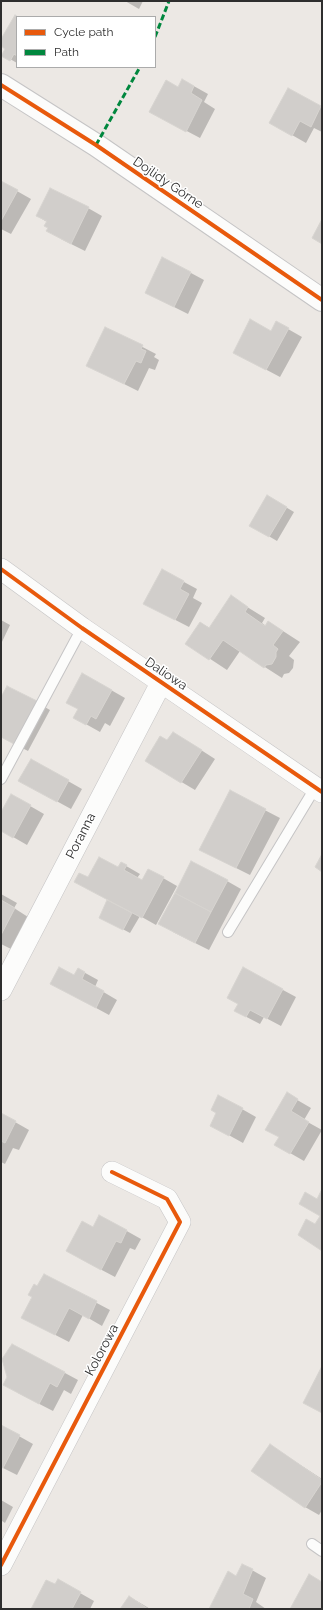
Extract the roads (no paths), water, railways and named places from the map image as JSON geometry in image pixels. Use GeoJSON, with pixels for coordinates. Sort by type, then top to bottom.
{"type":"FeatureCollection","features":[{"type":"Feature","properties":{"kind":"street","name":"Dojlidy Górne"},"geometry":{"type":"LineString","coordinates":[[1,85],[96,145],[322,300]]}},
{"type":"Feature","properties":{"kind":"street","name":"Daliowa"},"geometry":{"type":"LineString","coordinates":[[1,569],[82,628],[319,790]]}},
{"type":"Feature","properties":{"kind":"street","name":"Poranna"},"geometry":{"type":"LineString","coordinates":[[1,990],[160,682]]}},
{"type":"Feature","properties":{"kind":"street","name":"Kolorowa"},"geometry":{"type":"LineString","coordinates":[[1,1565],[180,1222],[167,1199],[112,1172]]}},
{"type":"Feature","properties":{"kind":"lane"},"geometry":{"type":"LineString","coordinates":[[1,779],[82,628]]}},
{"type":"Feature","properties":{"kind":"lane"},"geometry":{"type":"LineString","coordinates":[[228,932],[319,790]]}},
{"type":"Feature","properties":{"kind":"lane"},"geometry":{"type":"LineString","coordinates":[[312,1544],[322,1551]]}}]}
